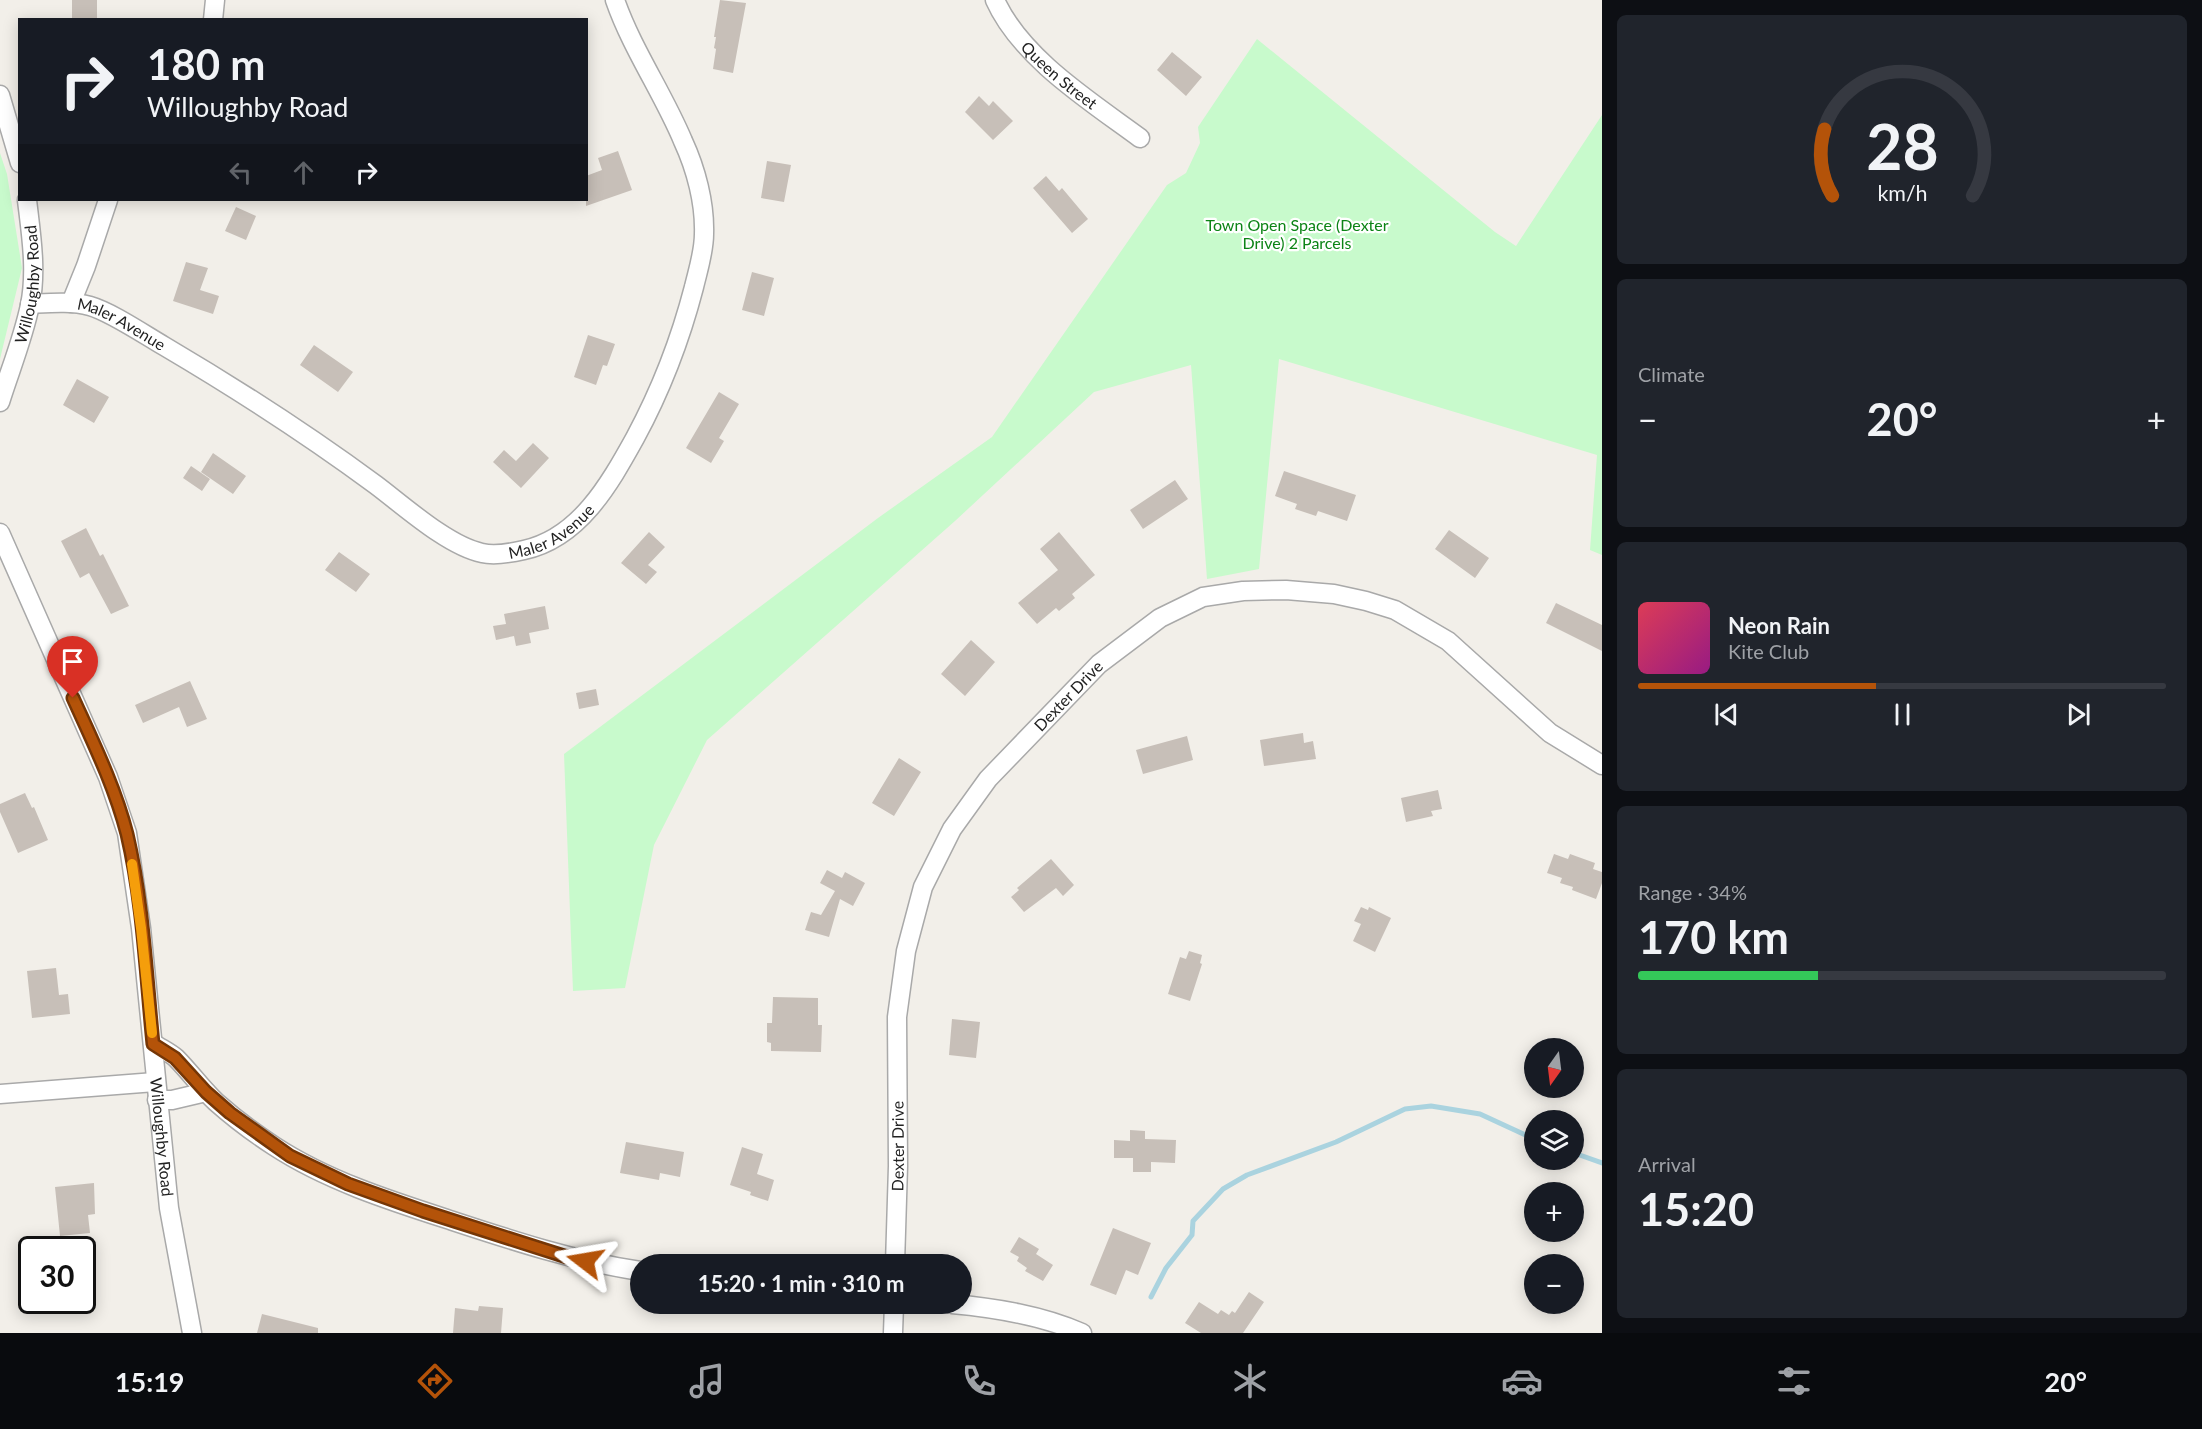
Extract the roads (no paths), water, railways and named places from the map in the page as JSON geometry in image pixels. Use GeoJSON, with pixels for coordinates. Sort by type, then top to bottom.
{"type":"FeatureCollection","features":[{"type":"Feature","properties":{"kind":"street"},"geometry":{"type":"LineString","coordinates":[[213,18],[216,0]]}},
{"type":"Feature","properties":{"kind":"street","name":"Maler Avenue"},"geometry":{"type":"LineString","coordinates":[[30,304],[70,303],[93,306],[190,361],[320,443],[438,531],[468,548],[483,553],[506,553],[531,549],[547,542],[580,519],[594,502],[614,476],[650,410],[677,344],[703,248],[703,210],[684,143],[624,24],[615,0]]}},
{"type":"Feature","properties":{"kind":"street","name":"Queen Street"},"geometry":{"type":"LineString","coordinates":[[995,0],[1004,19],[1057,76],[1140,138]]}},
{"type":"Feature","properties":{"kind":"street"},"geometry":{"type":"LineString","coordinates":[[0,95],[18,156]]}},
{"type":"Feature","properties":{"kind":"street","name":"Willoughby Road"},"geometry":{"type":"LineString","coordinates":[[0,402],[24,332],[30,304],[33,270],[27,201]]}},
{"type":"Feature","properties":{"kind":"street"},"geometry":{"type":"LineString","coordinates":[[70,303],[86,266],[108,201]]}},
{"type":"Feature","properties":{"kind":"street","name":"Willoughby Road"},"geometry":{"type":"LineString","coordinates":[[0,533],[108,777],[127,833],[141,928],[169,1208],[192,1333]]}},
{"type":"Feature","properties":{"kind":"street","name":"Dexter Drive"},"geometry":{"type":"LineString","coordinates":[[895,1254],[898,1166],[897,1017],[906,951],[923,887],[952,829],[988,779],[1099,664],[1160,618],[1203,597],[1243,591],[1286,590],[1334,594],[1395,610],[1448,641],[1550,733],[1602,765]]}},
{"type":"Feature","properties":{"kind":"street"},"geometry":{"type":"LineString","coordinates":[[153,1044],[175,1058],[206,1092],[230,1113],[274,1146],[307,1165],[348,1184],[423,1211],[567,1257],[630,1269]]}},
{"type":"Feature","properties":{"kind":"street"},"geometry":{"type":"LineString","coordinates":[[0,1094],[155,1082]]}},
{"type":"Feature","properties":{"kind":"street"},"geometry":{"type":"LineString","coordinates":[[157,1100],[172,1100],[206,1092]]}},
{"type":"Feature","properties":{"kind":"street"},"geometry":{"type":"LineString","coordinates":[[972,1306],[1044,1319],[1082,1333]]}},
{"type":"Feature","properties":{"kind":"street"},"geometry":{"type":"LineString","coordinates":[[893,1333],[894,1314]]}},
{"type":"Feature","properties":{"kind":"waterway"},"geometry":{"type":"LineString","coordinates":[[1151,1297],[1166,1268],[1192,1235],[1193,1221],[1223,1189],[1247,1175],[1336,1142],[1405,1109],[1431,1106],[1480,1114],[1524,1134]]}},
{"type":"Feature","properties":{"kind":"waterway"},"geometry":{"type":"LineString","coordinates":[[1584,1157],[1602,1163]]}},
{"type":"Feature","properties":{"kind":"park label","name":"Town Open Space (Dexter Drive) 2 Parcels"},"geometry":{"type":"Point","coordinates":[1297,234]}}]}
